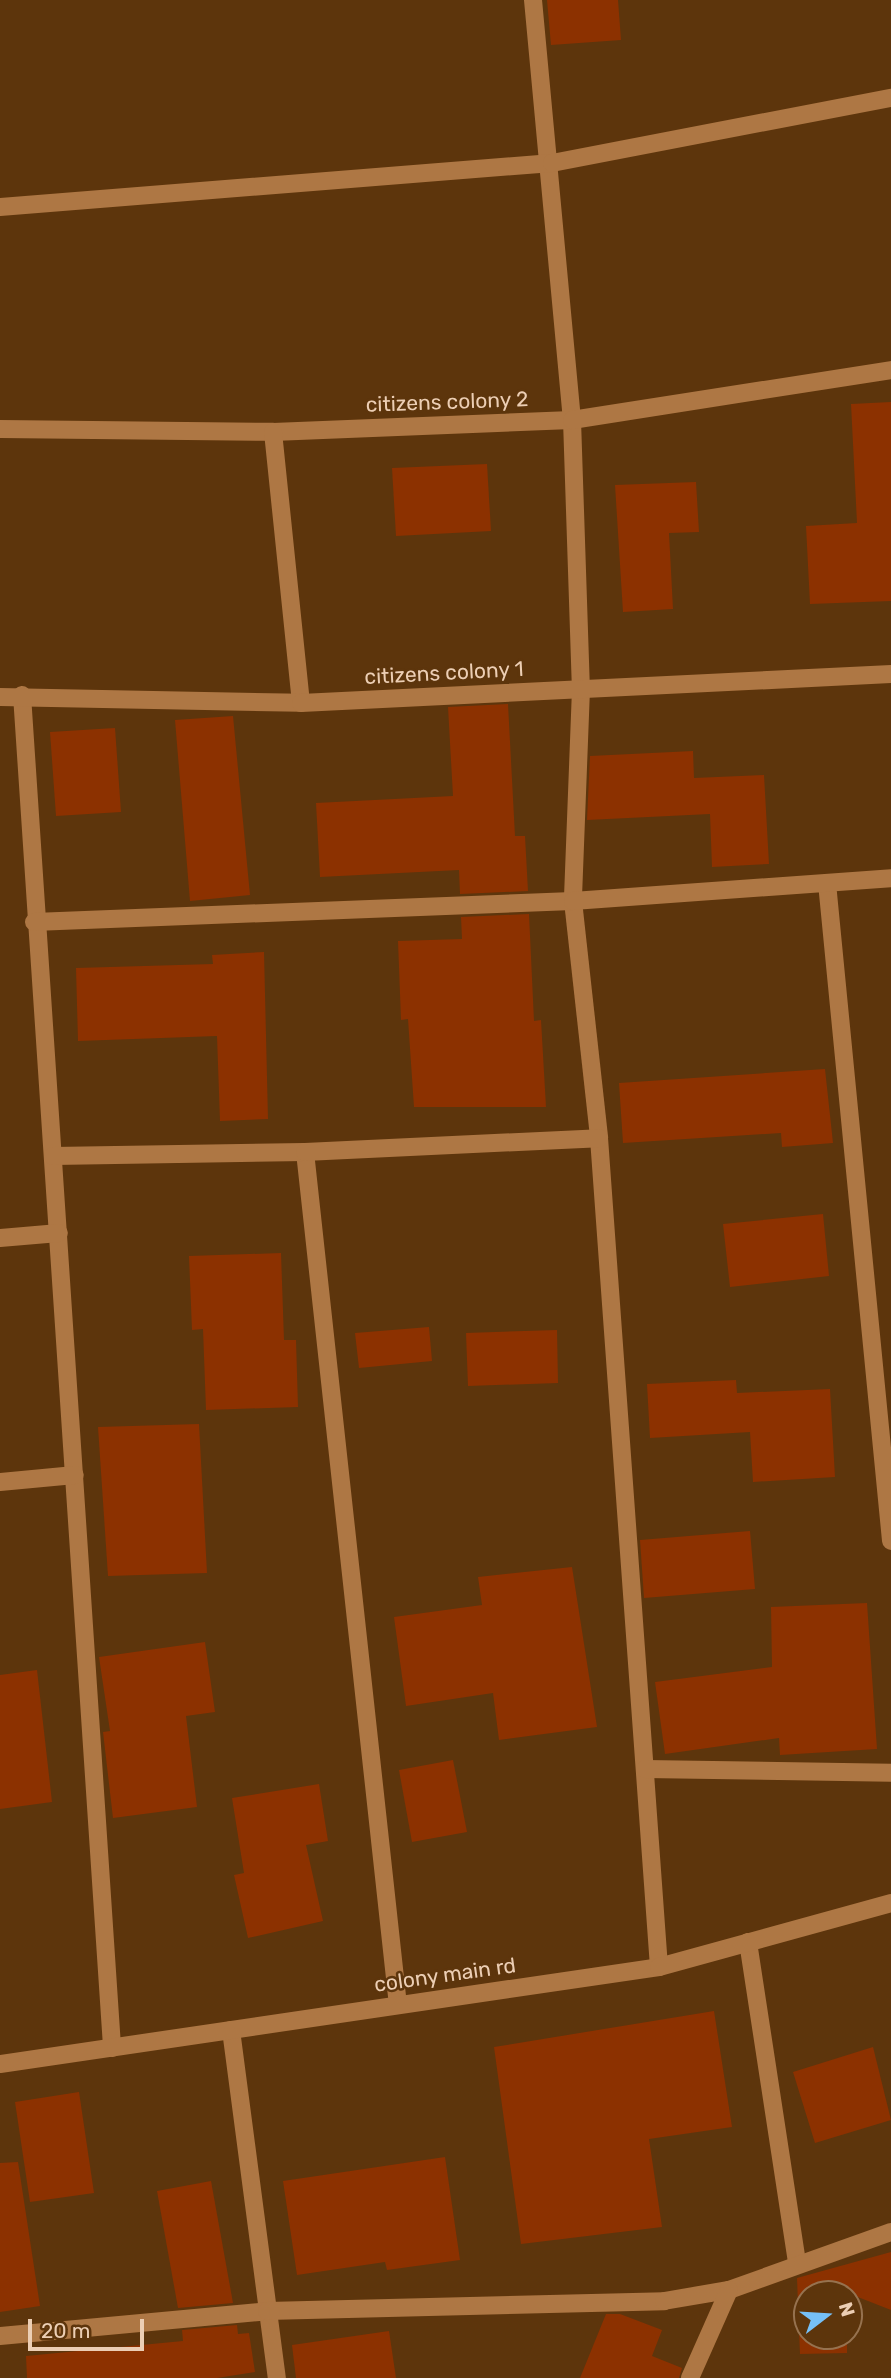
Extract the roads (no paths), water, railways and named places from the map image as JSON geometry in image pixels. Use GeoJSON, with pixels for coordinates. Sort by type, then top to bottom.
{"type":"FeatureCollection","features":[{"type":"Feature","properties":{"kind":"street"},"geometry":{"type":"LineString","coordinates":[[533,0],[552,163],[572,420],[580,689],[573,901],[599,1138],[659,1967]]}},
{"type":"Feature","properties":{"kind":"street"},"geometry":{"type":"LineString","coordinates":[[0,207],[552,163],[891,98]]}},
{"type":"Feature","properties":{"kind":"street","name":"citizens colony 2"},"geometry":{"type":"LineString","coordinates":[[0,429],[273,432],[572,420],[891,370]]}},
{"type":"Feature","properties":{"kind":"street"},"geometry":{"type":"LineString","coordinates":[[273,432],[301,703]]}},
{"type":"Feature","properties":{"kind":"street","name":"citizens colony 1"},"geometry":{"type":"LineString","coordinates":[[0,697],[22,695],[301,703],[891,674]]}},
{"type":"Feature","properties":{"kind":"street"},"geometry":{"type":"LineString","coordinates":[[22,695],[34,922],[59,1233],[112,2048]]}},
{"type":"Feature","properties":{"kind":"street"},"geometry":{"type":"LineString","coordinates":[[34,922],[573,901],[891,878]]}},
{"type":"Feature","properties":{"kind":"street"},"geometry":{"type":"LineString","coordinates":[[827,883],[891,1541]]}},
{"type":"Feature","properties":{"kind":"street"},"geometry":{"type":"LineString","coordinates":[[52,1156],[305,1152],[599,1138]]}},
{"type":"Feature","properties":{"kind":"street"},"geometry":{"type":"LineString","coordinates":[[305,1152],[398,2005]]}},
{"type":"Feature","properties":{"kind":"street"},"geometry":{"type":"LineString","coordinates":[[0,1238],[59,1233]]}},
{"type":"Feature","properties":{"kind":"street"},"geometry":{"type":"LineString","coordinates":[[0,1482],[75,1475]]}},
{"type":"Feature","properties":{"kind":"street"},"geometry":{"type":"LineString","coordinates":[[645,1769],[891,1773]]}},
{"type":"Feature","properties":{"kind":"street","name":"colony main rd"},"geometry":{"type":"LineString","coordinates":[[0,2064],[659,1967],[891,1903]]}},
{"type":"Feature","properties":{"kind":"street"},"geometry":{"type":"LineString","coordinates":[[747,1942],[797,2262]]}},
{"type":"Feature","properties":{"kind":"street"},"geometry":{"type":"LineString","coordinates":[[231,2030],[277,2378]]}},
{"type":"Feature","properties":{"kind":"street"},"geometry":{"type":"LineString","coordinates":[[0,2336],[267,2311],[664,2301],[729,2290],[797,2262],[891,2232]]}},
{"type":"Feature","properties":{"kind":"street"},"geometry":{"type":"LineString","coordinates":[[690,2378],[729,2290]]}}]}
